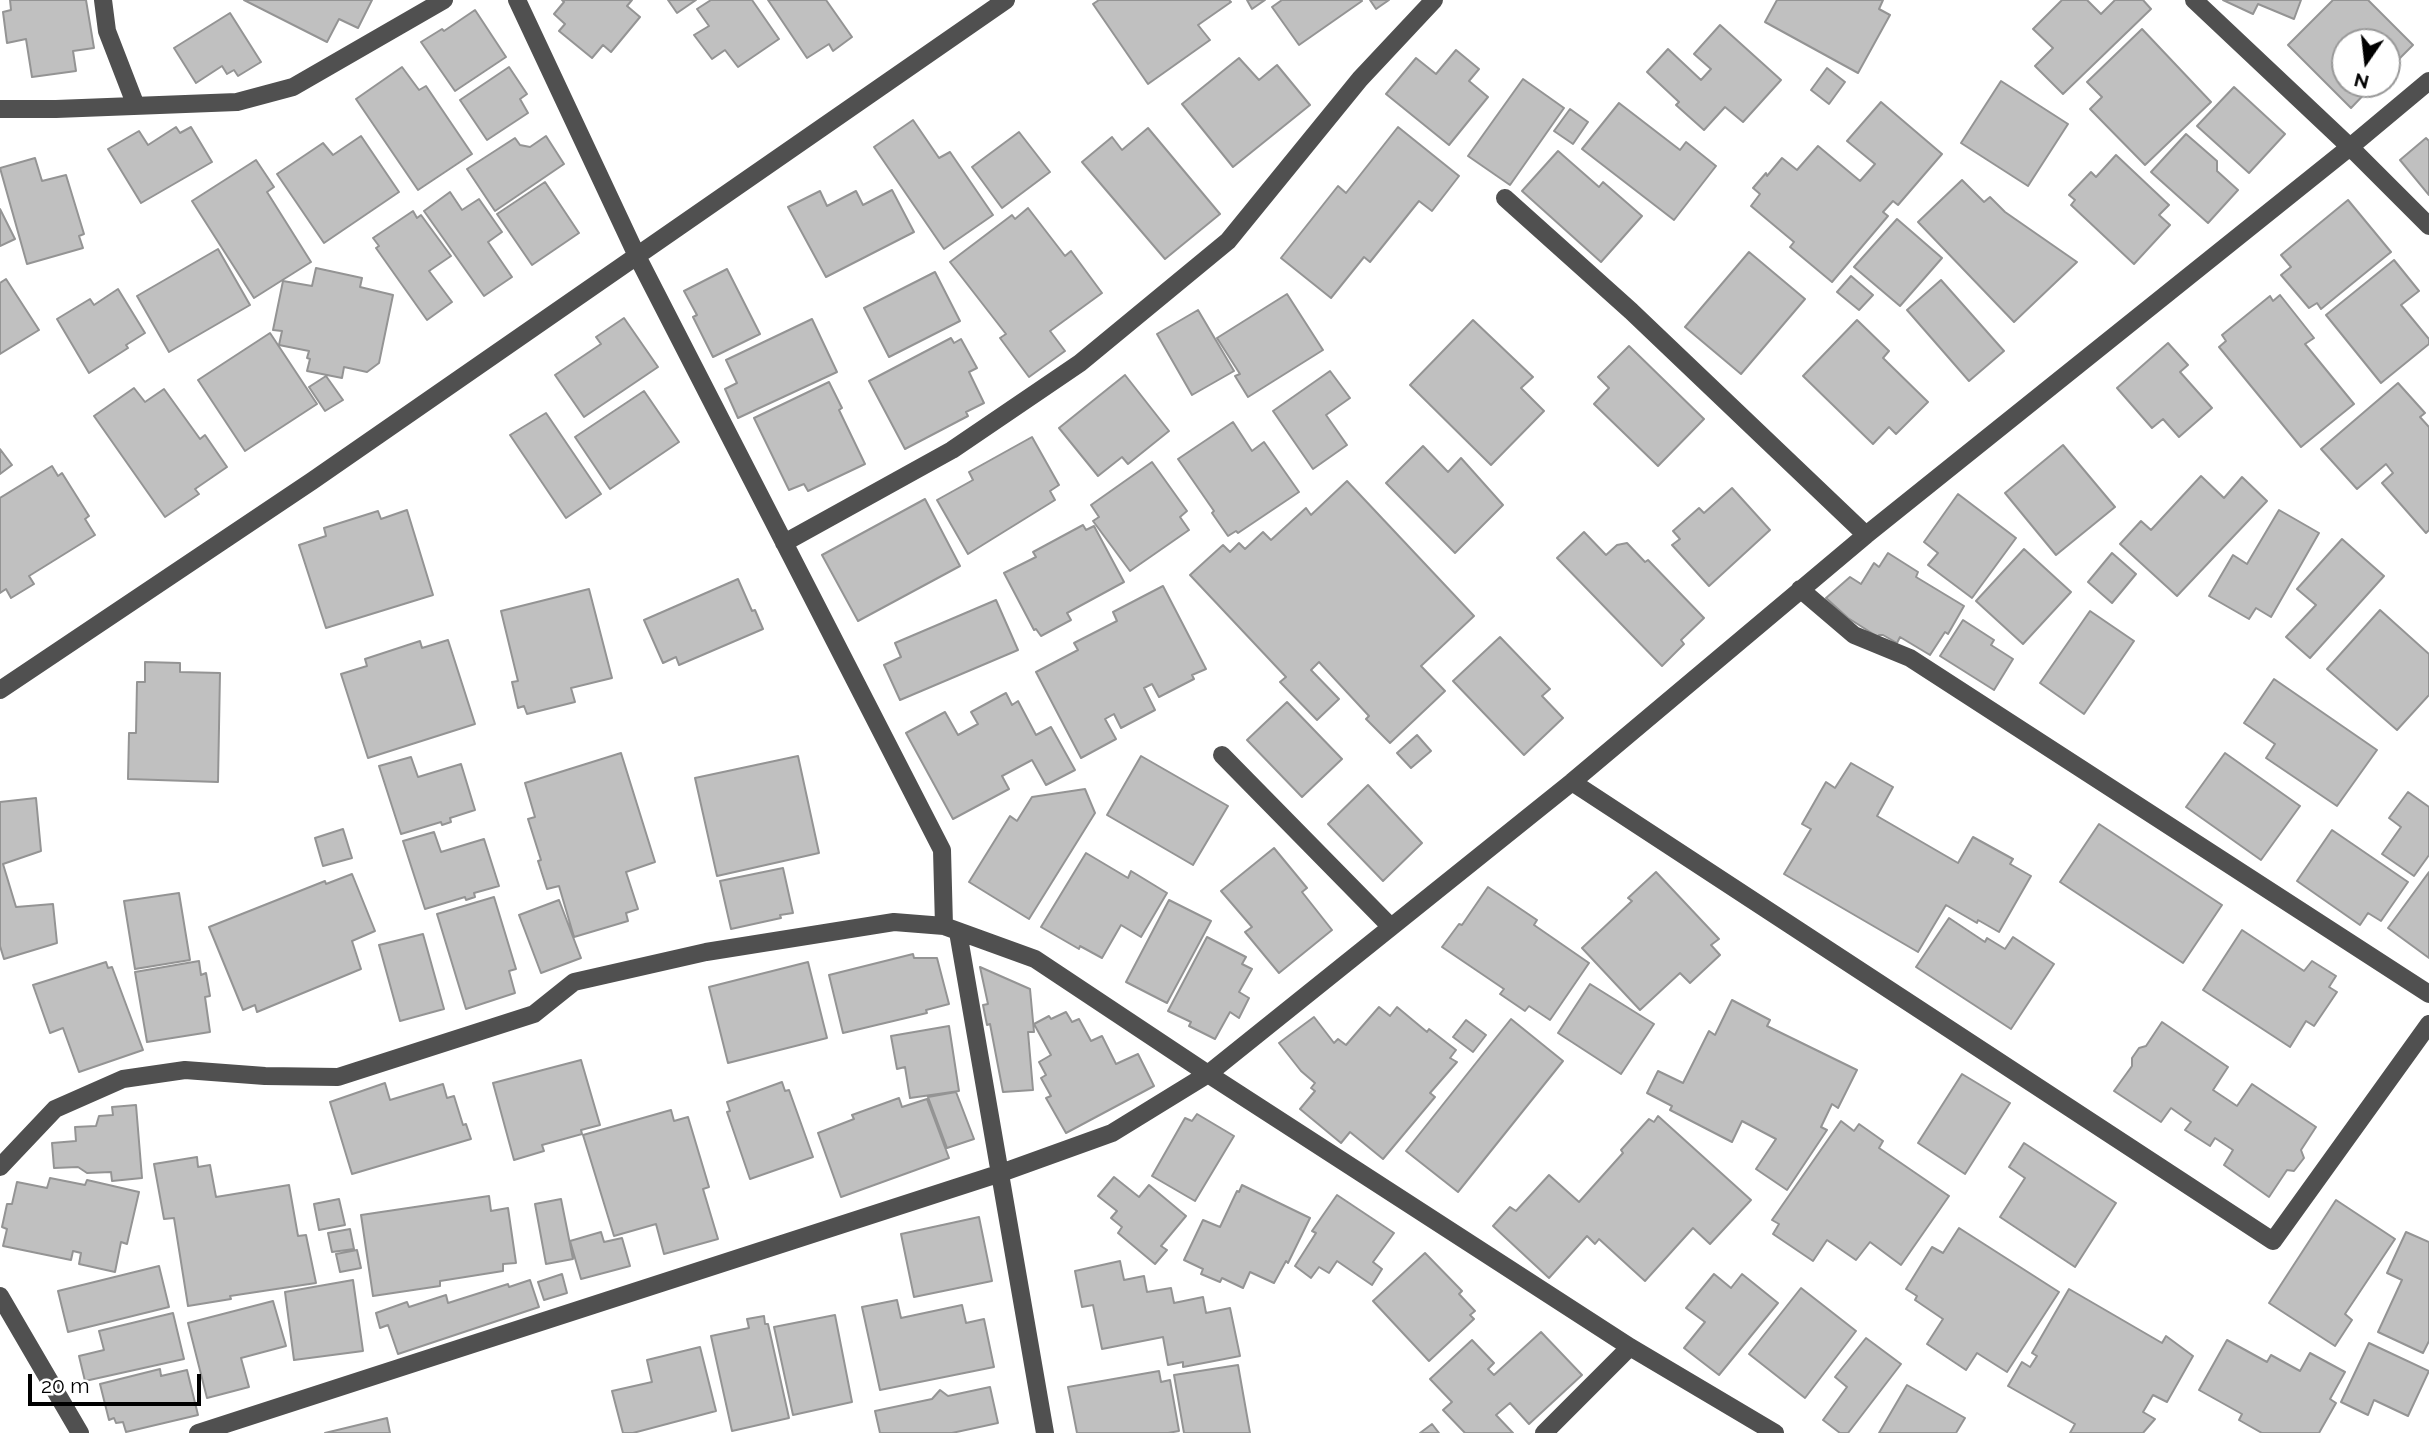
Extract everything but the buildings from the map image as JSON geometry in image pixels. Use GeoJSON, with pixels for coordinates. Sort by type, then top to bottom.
{"type":"FeatureCollection","features":[{"type":"Feature","properties":{"kind":"street"},"geometry":{"type":"LineString","coordinates":[[103,0],[107,31],[136,106]]}},
{"type":"Feature","properties":{"kind":"street"},"geometry":{"type":"LineString","coordinates":[[0,109],[237,102],[293,87],[444,0]]}},
{"type":"Feature","properties":{"kind":"street"},"geometry":{"type":"LineString","coordinates":[[517,0],[637,256],[942,850],[951,929],[1001,1173],[1045,1433]]}},
{"type":"Feature","properties":{"kind":"street"},"geometry":{"type":"LineString","coordinates":[[0,690],[312,481],[1006,0]]}},
{"type":"Feature","properties":{"kind":"street"},"geometry":{"type":"LineString","coordinates":[[784,543],[952,450],[1048,385],[1080,363],[1228,241],[1360,79],[1434,0]]}},
{"type":"Feature","properties":{"kind":"street"},"geometry":{"type":"LineString","coordinates":[[2194,0],[2350,147],[2429,226]]}},
{"type":"Feature","properties":{"kind":"street"},"geometry":{"type":"LineString","coordinates":[[198,1433],[1001,1173],[1112,1133],[1208,1074],[1391,928],[1572,782],[1866,534],[2429,81]]}},
{"type":"Feature","properties":{"kind":"street"},"geometry":{"type":"LineString","coordinates":[[1505,198],[1631,311],[1866,534]]}},
{"type":"Feature","properties":{"kind":"street"},"geometry":{"type":"LineString","coordinates":[[1800,589],[1854,635],[1910,658],[2429,994]]}},
{"type":"Feature","properties":{"kind":"street"},"geometry":{"type":"LineString","coordinates":[[1223,755],[1391,928]]}},
{"type":"Feature","properties":{"kind":"street"},"geometry":{"type":"LineString","coordinates":[[1572,782],[2273,1241],[2429,1024]]}},
{"type":"Feature","properties":{"kind":"street"},"geometry":{"type":"LineString","coordinates":[[0,1167],[55,1109],[123,1079],[185,1070],[265,1076],[338,1077],[534,1014],[575,982],[706,952],[894,922],[951,929],[1035,959],[1630,1347],[1775,1433]]}},
{"type":"Feature","properties":{"kind":"street"},"geometry":{"type":"LineString","coordinates":[[0,1296],[80,1433]]}},
{"type":"Feature","properties":{"kind":"street"},"geometry":{"type":"LineString","coordinates":[[1544,1433],[1630,1347]]}}]}
